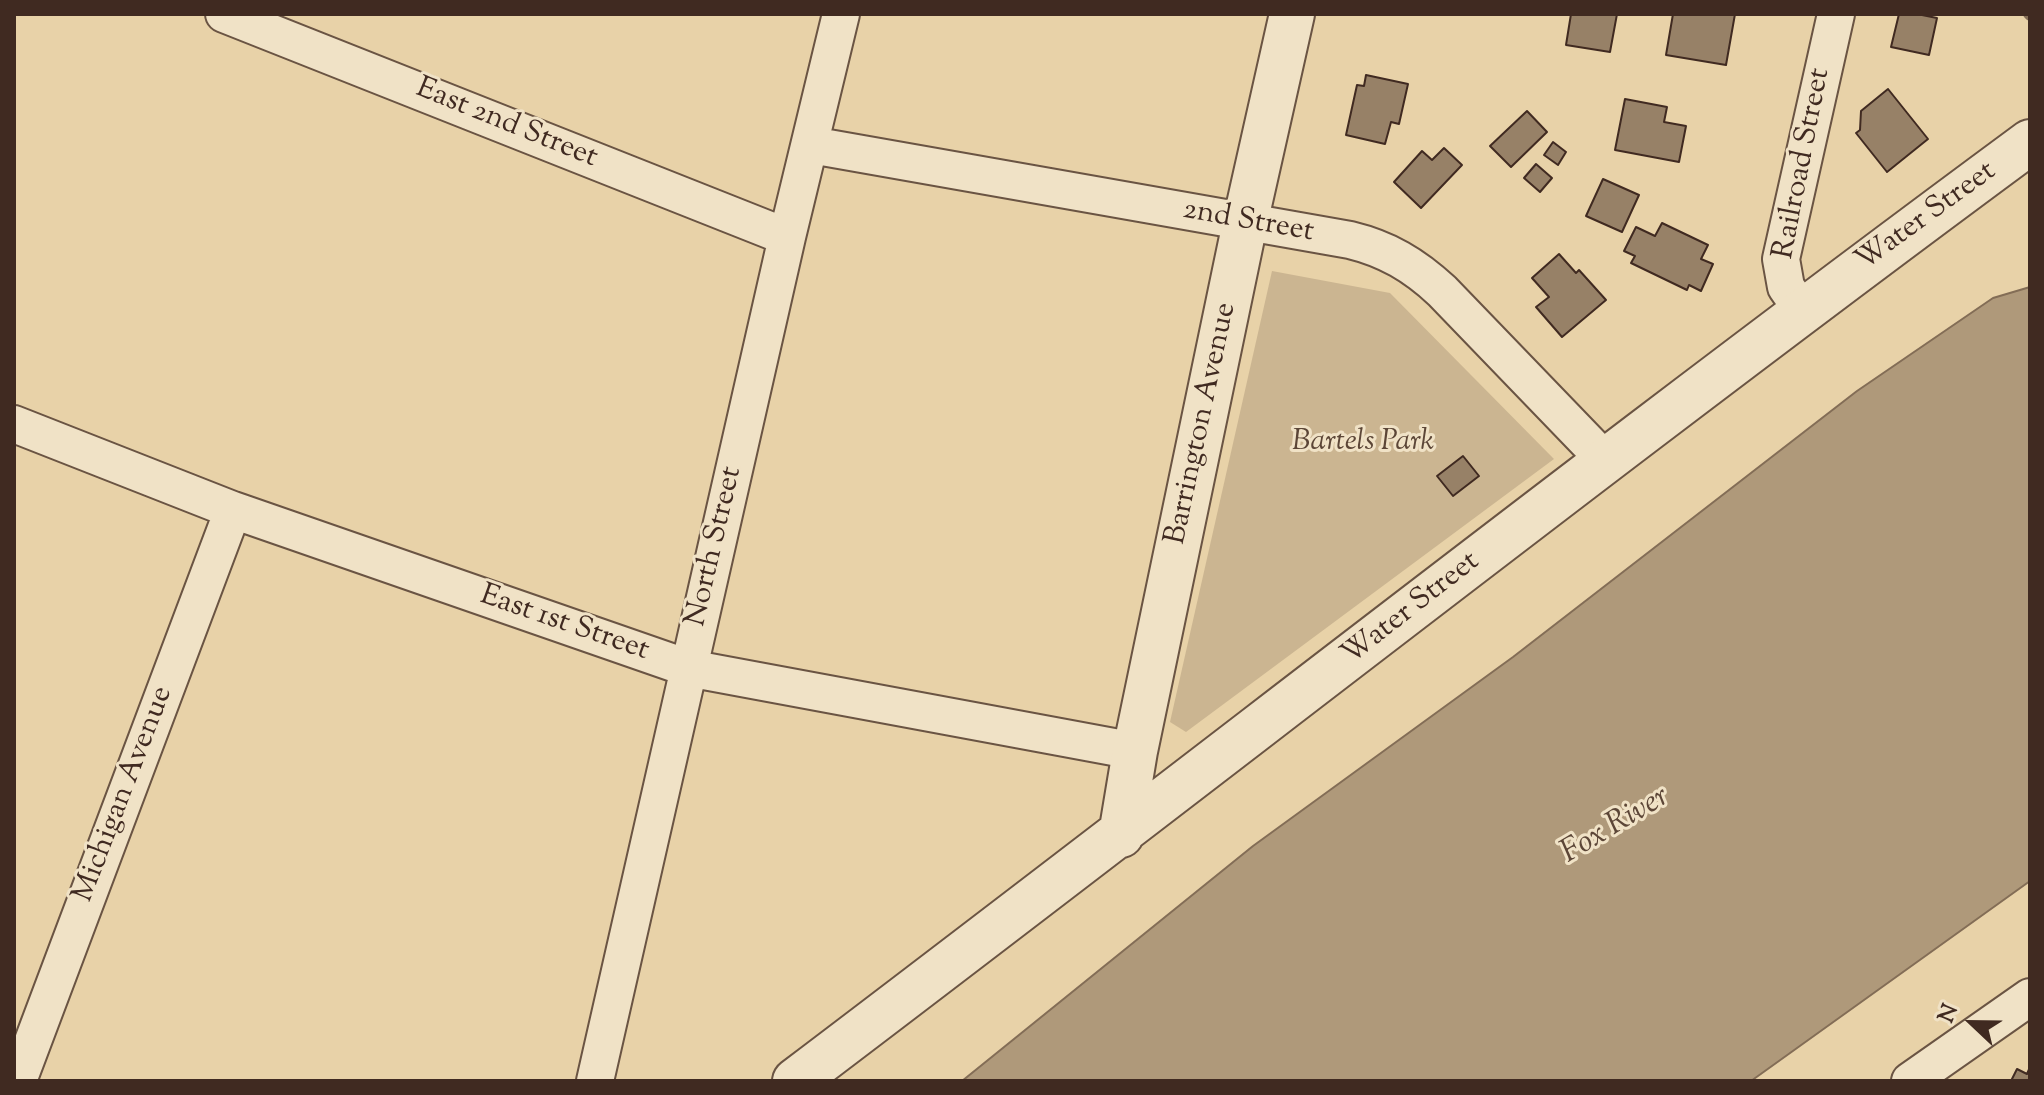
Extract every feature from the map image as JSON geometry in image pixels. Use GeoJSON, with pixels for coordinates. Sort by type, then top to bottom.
{"type":"FeatureCollection","features":[{"type":"Feature","properties":{"kind":"street","name":"East 2nd Street"},"geometry":{"type":"LineString","coordinates":[[224,14],[787,237]]}},
{"type":"Feature","properties":{"kind":"street","name":"North Street"},"geometry":{"type":"LineString","coordinates":[[595,1081],[787,237],[841,14]]}},
{"type":"Feature","properties":{"kind":"street","name":"Barrington Avenue"},"geometry":{"type":"LineString","coordinates":[[1121,835],[1135,751],[1245,223],[1292,14]]}},
{"type":"Feature","properties":{"kind":"street","name":"Railroad Street"},"geometry":{"type":"LineString","coordinates":[[1802,310],[1786,287],[1781,259],[1836,14]]}},
{"type":"Feature","properties":{"kind":"street","name":"Water Street"},"geometry":{"type":"LineString","coordinates":[[795,1081],[1121,835],[1604,459],[2030,142]]}},
{"type":"Feature","properties":{"kind":"street","name":"2nd Street"},"geometry":{"type":"LineString","coordinates":[[811,145],[1364,243],[1414,267],[1442,291],[1604,459]]}},
{"type":"Feature","properties":{"kind":"street","name":"East 1st Street"},"geometry":{"type":"LineString","coordinates":[[14,424],[233,510],[688,668],[1135,751]]}},
{"type":"Feature","properties":{"kind":"street","name":"Michigan Avenue"},"geometry":{"type":"LineString","coordinates":[[18,1081],[233,510]]}},
{"type":"Feature","properties":{"kind":"street"},"geometry":{"type":"LineString","coordinates":[[1910,1081],[2030,997]]}},
{"type":"Feature","properties":{"kind":"green space","name":"Bartels Park"},"geometry":{"type":"Polygon","coordinates":[[[1272,271],[1390,293],[1554,459],[1186,732],[1170,722],[1272,271]]]}},
{"type":"Feature","properties":{"kind":"water","name":"Fox River"},"geometry":{"type":"Polygon","coordinates":[[[2030,287],[2030,881],[1751,1081],[962,1081],[1253,846],[1513,657],[1857,391],[1993,298],[2030,287]]]}},
{"type":"Feature","properties":{"kind":"building"},"geometry":{"type":"Polygon","coordinates":[[[1571,14],[1617,14],[1610,52],[1566,45],[1571,14]]]}},
{"type":"Feature","properties":{"kind":"building"},"geometry":{"type":"Polygon","coordinates":[[[1673,14],[1735,14],[1726,65],[1666,55],[1673,14]]]}},
{"type":"Feature","properties":{"kind":"building"},"geometry":{"type":"Polygon","coordinates":[[[1899,14],[1937,18],[1929,55],[1891,47],[1899,14]]]}},
{"type":"Feature","properties":{"kind":"building"},"geometry":{"type":"Polygon","coordinates":[[[1366,75],[1408,84],[1399,124],[1391,122],[1385,144],[1346,135],[1357,85],[1364,86],[1366,75]]]}},
{"type":"Feature","properties":{"kind":"building"},"geometry":{"type":"Polygon","coordinates":[[[1888,89],[1928,139],[1887,172],[1856,133],[1860,130],[1861,111],[1888,89]]]}},
{"type":"Feature","properties":{"kind":"building"},"geometry":{"type":"Polygon","coordinates":[[[1625,99],[1667,107],[1664,122],[1686,126],[1679,162],[1615,150],[1625,99]]]}},
{"type":"Feature","properties":{"kind":"building"},"geometry":{"type":"Polygon","coordinates":[[[1527,111],[1547,132],[1511,167],[1490,146],[1527,111]]]}},
{"type":"Feature","properties":{"kind":"building"},"geometry":{"type":"Polygon","coordinates":[[[1553,142],[1566,152],[1558,165],[1544,155],[1553,142]]]}},
{"type":"Feature","properties":{"kind":"building"},"geometry":{"type":"Polygon","coordinates":[[[1444,148],[1462,165],[1421,208],[1394,182],[1422,151],[1432,160],[1444,148]]]}},
{"type":"Feature","properties":{"kind":"building"},"geometry":{"type":"Polygon","coordinates":[[[1536,164],[1552,178],[1540,192],[1524,178],[1536,164]]]}},
{"type":"Feature","properties":{"kind":"building"},"geometry":{"type":"Polygon","coordinates":[[[1603,179],[1639,195],[1622,232],[1586,216],[1603,179]]]}},
{"type":"Feature","properties":{"kind":"building"},"geometry":{"type":"Polygon","coordinates":[[[1662,223],[1708,245],[1701,259],[1713,264],[1701,291],[1689,285],[1687,290],[1631,263],[1635,256],[1624,251],[1636,227],[1655,236],[1662,223]]]}},
{"type":"Feature","properties":{"kind":"building"},"geometry":{"type":"Polygon","coordinates":[[[1559,254],[1576,273],[1579,270],[1606,300],[1562,337],[1536,307],[1549,297],[1532,278],[1559,254]]]}},
{"type":"Feature","properties":{"kind":"building"},"geometry":{"type":"Polygon","coordinates":[[[1463,456],[1479,476],[1453,496],[1437,476],[1463,456]]]}},
{"type":"Feature","properties":{"kind":"building"},"geometry":{"type":"Polygon","coordinates":[[[2030,1067],[2030,1081],[2011,1081],[2017,1069],[2027,1074],[2030,1067]]]}}]}
